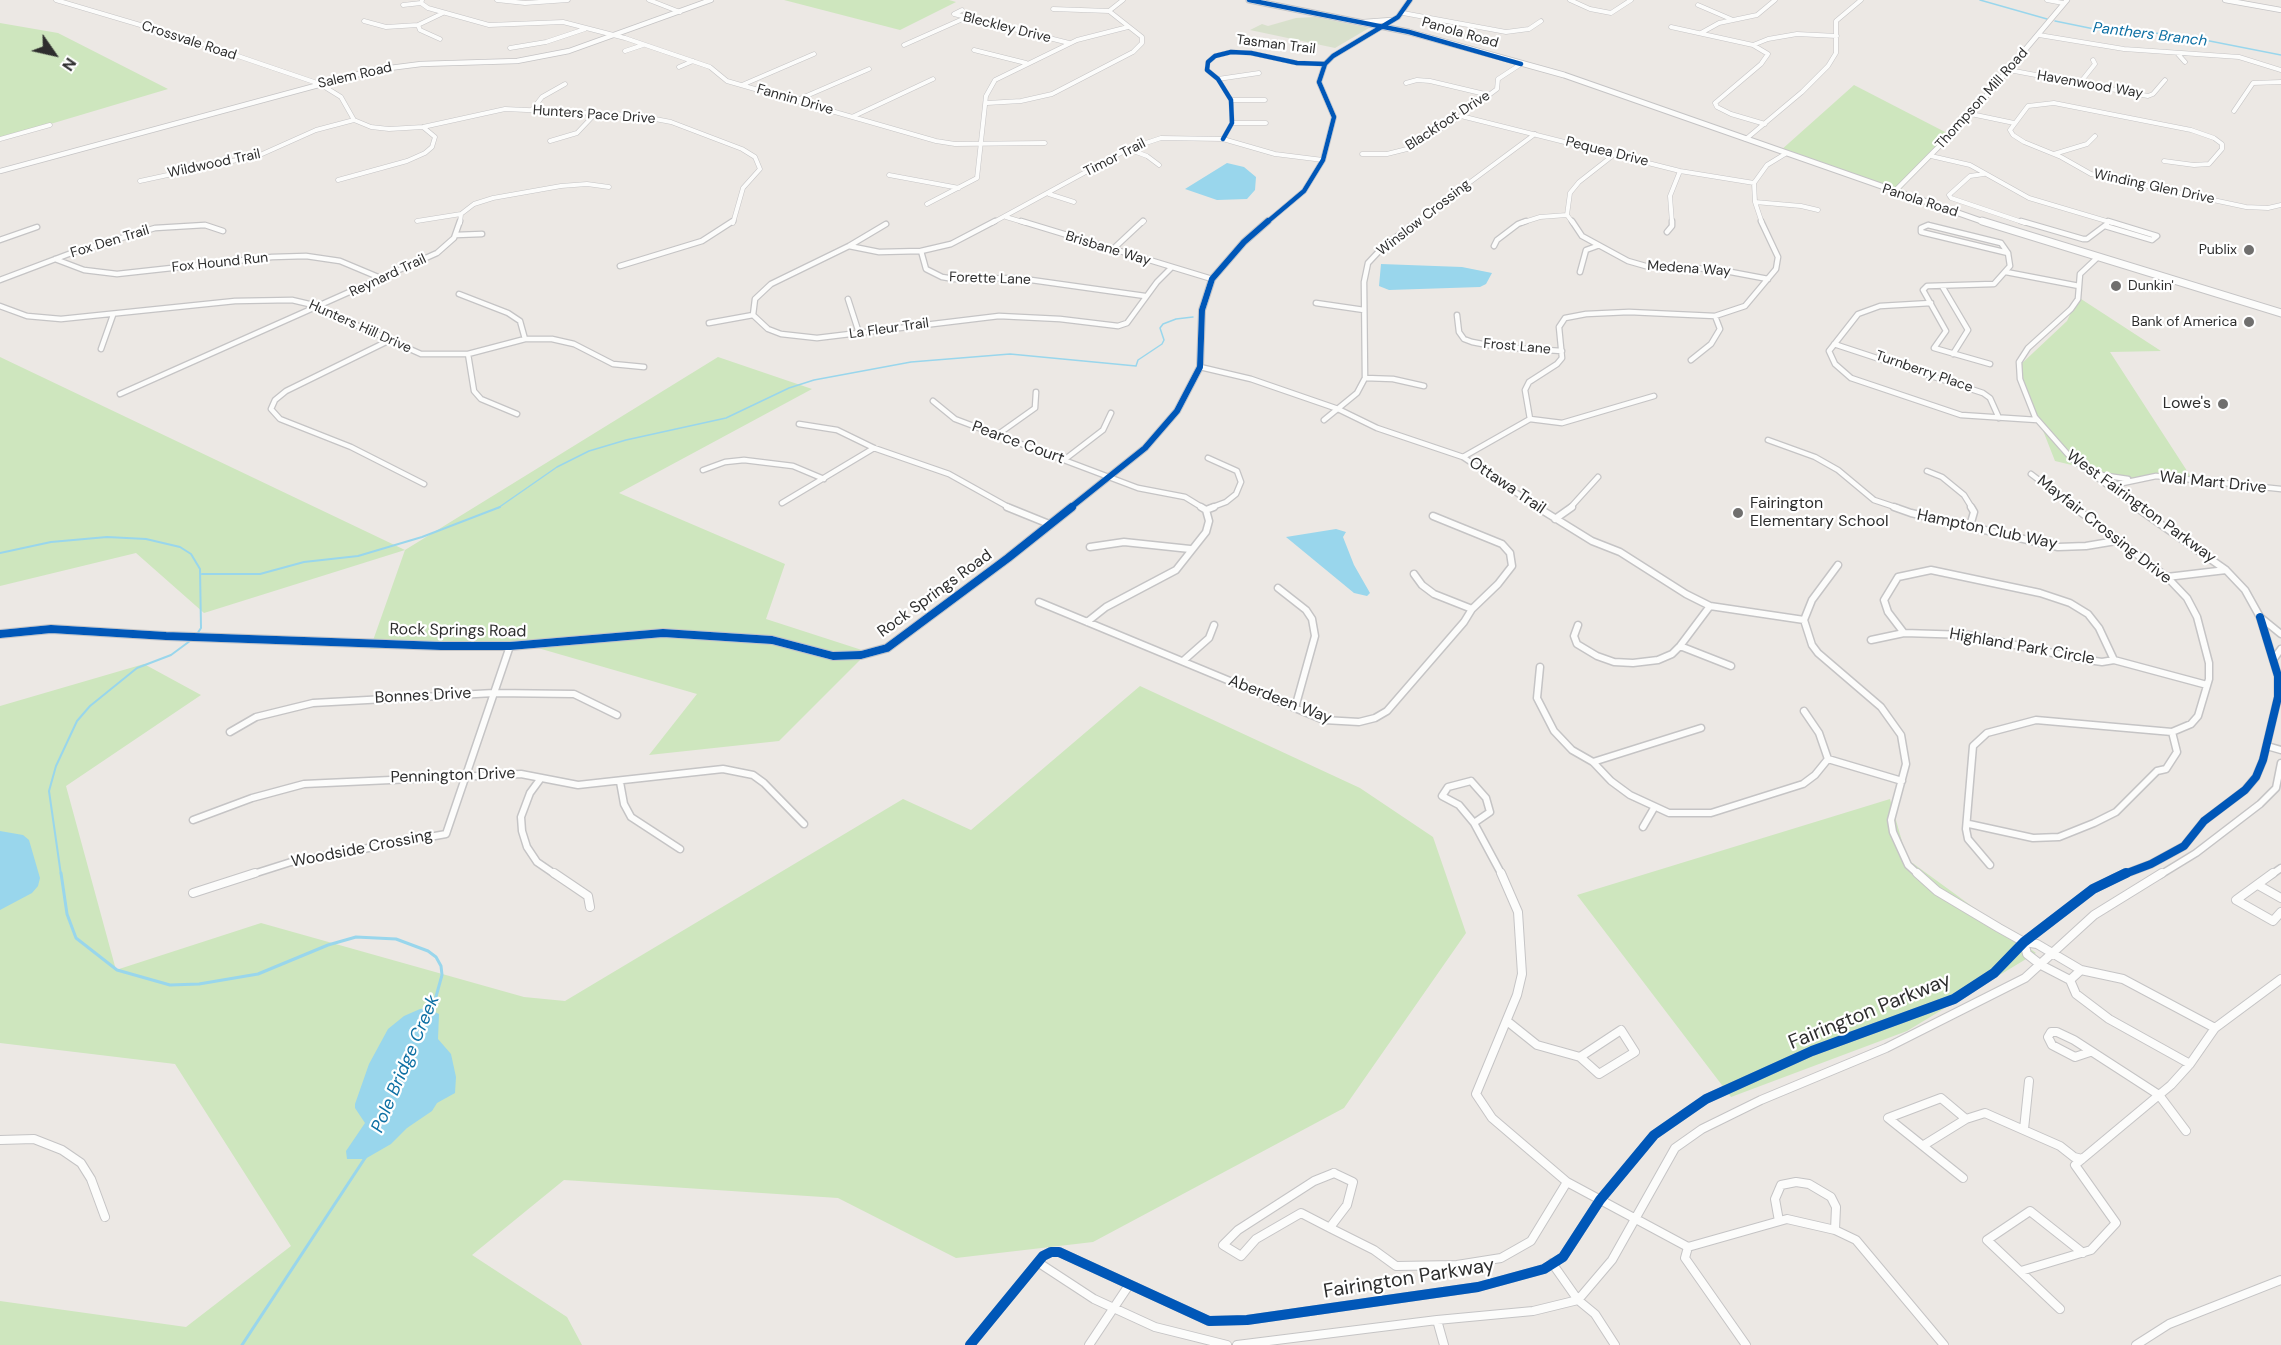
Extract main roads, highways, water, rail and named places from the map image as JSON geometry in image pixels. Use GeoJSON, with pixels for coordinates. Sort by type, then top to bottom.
{"type":"FeatureCollection","features":[{"type":"Feature","properties":{"kind":"main road","name":"Panola Road"},"geometry":{"type":"LineString","coordinates":[[1249,0],[1409,32],[1585,82],[1893,193],[2281,313]]}},
{"type":"Feature","properties":{"kind":"water"},"geometry":{"type":"Polygon","coordinates":[[[1227,163],[1244,167],[1256,177],[1255,190],[1247,199],[1217,200],[1185,189],[1227,163]]]}},
{"type":"Feature","properties":{"kind":"water"},"geometry":{"type":"Polygon","coordinates":[[[1381,264],[1462,267],[1492,273],[1486,284],[1480,287],[1389,290],[1379,286],[1381,264]]]}},
{"type":"Feature","properties":{"kind":"water"},"geometry":{"type":"Polygon","coordinates":[[[1336,529],[1346,532],[1343,537],[1354,565],[1370,593],[1367,596],[1354,593],[1286,537],[1336,529]]]}},
{"type":"Feature","properties":{"kind":"water"},"geometry":{"type":"Polygon","coordinates":[[[0,831],[23,835],[29,840],[40,878],[38,886],[32,893],[0,910],[0,831]]]}},
{"type":"Feature","properties":{"kind":"water"},"geometry":{"type":"Polygon","coordinates":[[[427,1008],[439,1014],[438,1039],[451,1054],[456,1077],[455,1093],[437,1103],[432,1111],[407,1128],[391,1144],[365,1159],[347,1159],[346,1151],[365,1123],[355,1108],[355,1104],[369,1064],[388,1029],[404,1016],[427,1008]]]}},
{"type":"Feature","properties":{"kind":"waterway","name":"Panthers Branch"},"geometry":{"type":"LineString","coordinates":[[1980,0],[2047,19]]}},
{"type":"Feature","properties":{"kind":"waterway","name":"Panthers Branch"},"geometry":{"type":"LineString","coordinates":[[2055,21],[2104,31],[2174,34],[2281,55]]}},
{"type":"Feature","properties":{"kind":"waterway"},"geometry":{"type":"LineString","coordinates":[[499,507],[557,467],[589,451],[626,440],[726,418],[789,388],[814,380],[911,362],[1010,354],[1136,366],[1138,360],[1162,344],[1164,340],[1160,328],[1163,324],[1176,319],[1193,317]]}},
{"type":"Feature","properties":{"kind":"waterway"},"geometry":{"type":"LineString","coordinates":[[202,574],[260,574],[304,562],[358,556],[422,537],[499,507]]}},
{"type":"Feature","properties":{"kind":"waterway","name":"Pole Bridge Creek"},"geometry":{"type":"LineString","coordinates":[[0,553],[51,542],[107,537],[146,539],[180,547],[191,554],[200,569],[201,628],[197,634]]}},
{"type":"Feature","properties":{"kind":"waterway","name":"Pole Bridge Creek"},"geometry":{"type":"LineString","coordinates":[[61,875],[49,791],[56,766],[77,721],[90,706],[137,668],[171,655],[194,638]]}},
{"type":"Feature","properties":{"kind":"waterway","name":"Pole Bridge Creek"},"geometry":{"type":"LineString","coordinates":[[61,873],[67,914],[76,938],[117,970],[170,985],[199,984],[258,974],[328,945],[356,937],[396,939],[428,951],[436,957],[441,966],[442,975],[432,1011]]}},
{"type":"Feature","properties":{"kind":"waterway","name":"Pole Bridge Creek"},"geometry":{"type":"LineString","coordinates":[[242,1345],[365,1158]]}},
{"type":"Feature","properties":{"kind":"place","name":"Publix"},"geometry":{"type":"Point","coordinates":[2249,250]}},
{"type":"Feature","properties":{"kind":"place","name":"Dunkin'"},"geometry":{"type":"Point","coordinates":[2116,286]}},
{"type":"Feature","properties":{"kind":"place","name":"Bank of America"},"geometry":{"type":"Point","coordinates":[2249,322]}},
{"type":"Feature","properties":{"kind":"place","name":"Lowe's"},"geometry":{"type":"Point","coordinates":[2223,404]}},
{"type":"Feature","properties":{"kind":"place","name":"Fairington Elementary School"},"geometry":{"type":"Point","coordinates":[1738,513]}}]}
